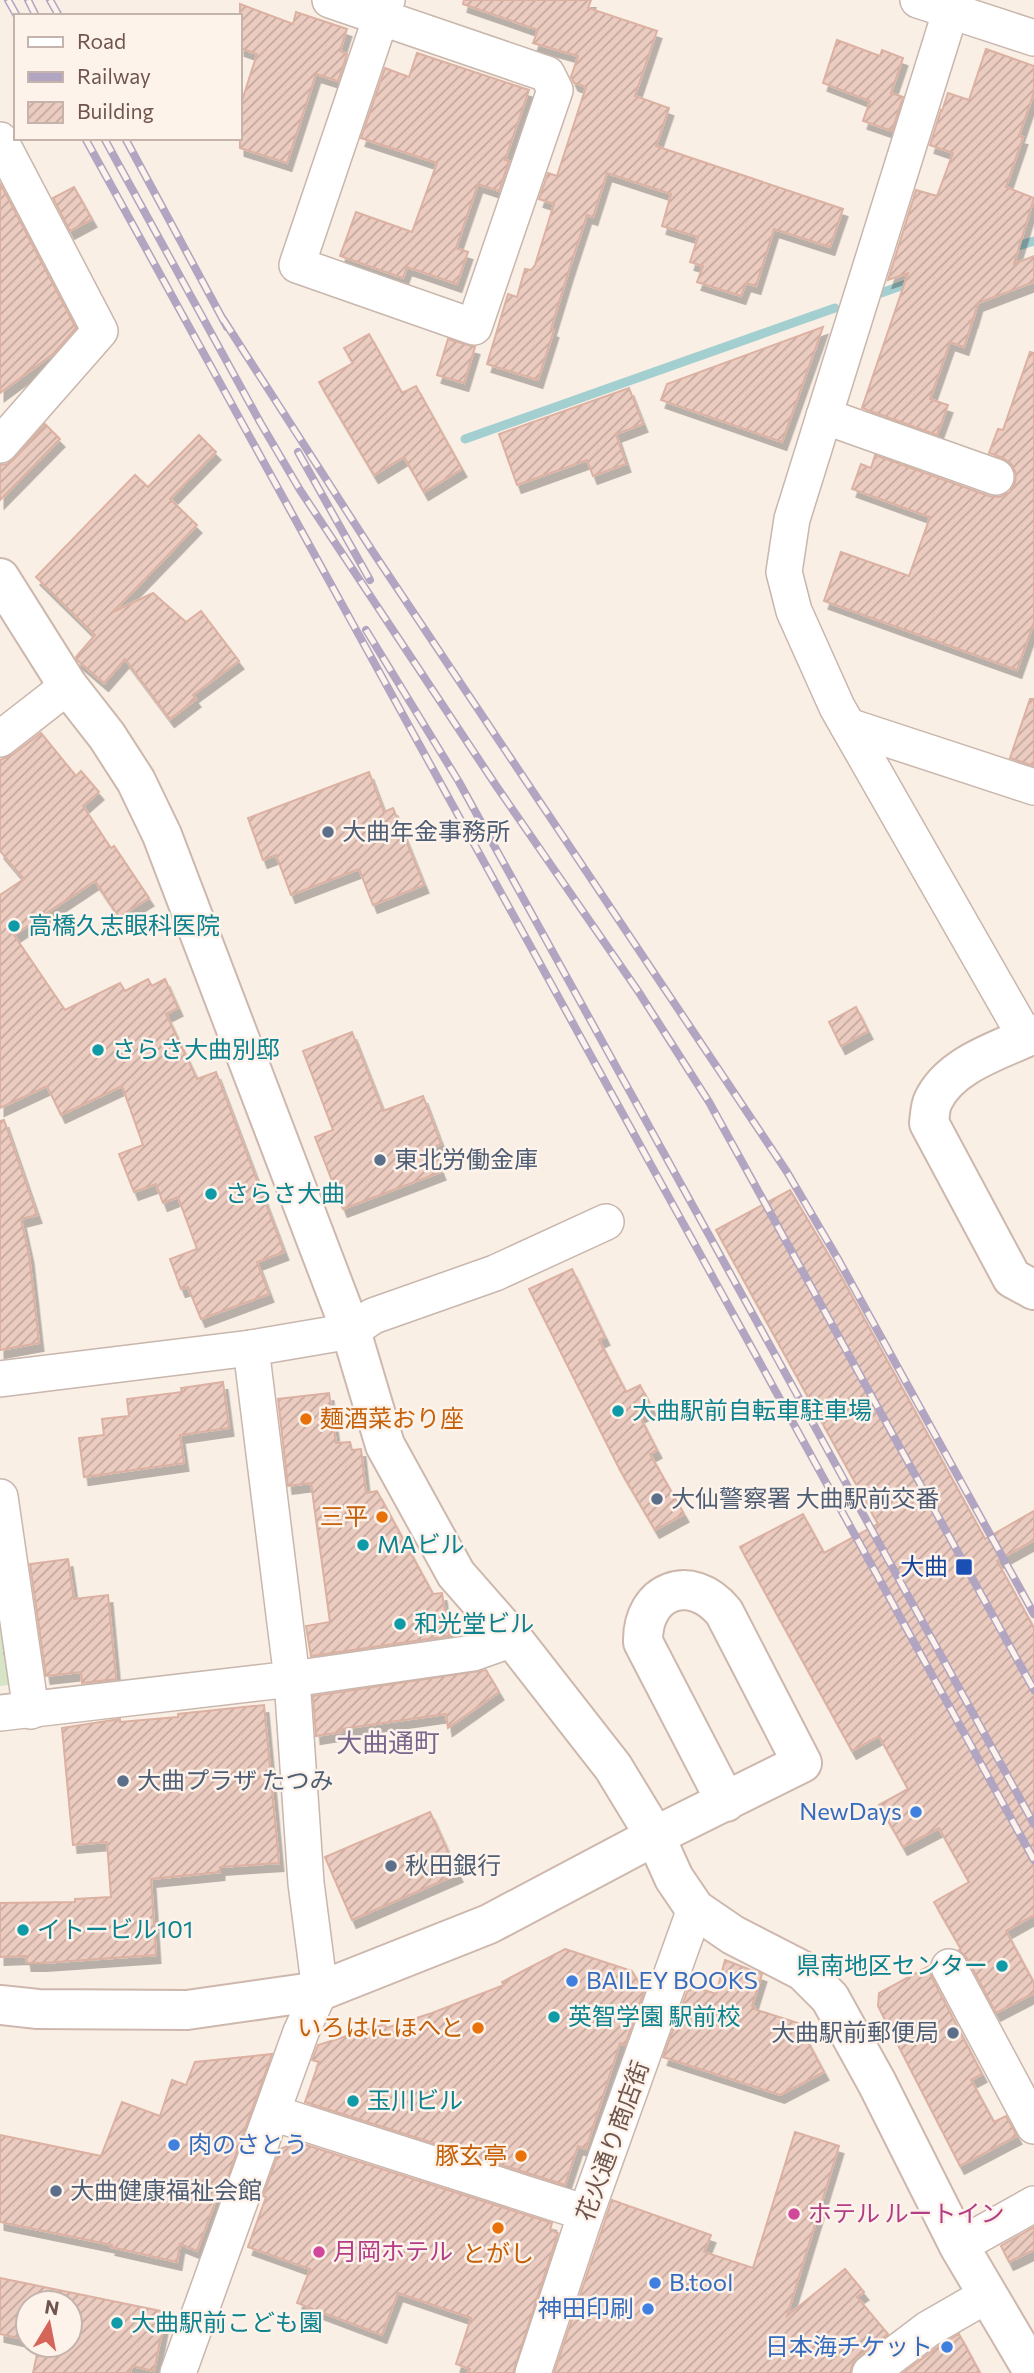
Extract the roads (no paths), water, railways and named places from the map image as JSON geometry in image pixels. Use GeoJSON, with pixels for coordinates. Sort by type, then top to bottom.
{"type":"FeatureCollection","features":[{"type":"Feature","properties":{"kind":"street"},"geometry":{"type":"LineString","coordinates":[[330,0],[384,9],[547,74],[555,90],[474,327],[297,265],[384,9]]}},
{"type":"Feature","properties":{"kind":"street"},"geometry":{"type":"LineString","coordinates":[[918,0],[952,6],[1034,38]]}},
{"type":"Feature","properties":{"kind":"street"},"geometry":{"type":"LineString","coordinates":[[952,6],[792,519],[784,572],[794,611],[837,707],[1031,1041],[976,1061],[951,1076],[932,1101],[929,1123],[1012,1278],[1034,1290]]}},
{"type":"Feature","properties":{"kind":"street"},"geometry":{"type":"LineString","coordinates":[[0,140],[100,331],[0,444]]}},
{"type":"Feature","properties":{"kind":"street"},"geometry":{"type":"LineString","coordinates":[[824,415],[996,477]]}},
{"type":"Feature","properties":{"kind":"street"},"geometry":{"type":"LineString","coordinates":[[0,578],[68,686],[107,736],[136,780],[162,835],[351,1331],[385,1445],[456,1574],[513,1639],[612,1767],[655,1836],[674,1878],[695,1909],[733,1935],[803,1971],[830,1998],[877,2083],[959,2246],[1034,2372]]}},
{"type":"Feature","properties":{"kind":"street"},"geometry":{"type":"LineString","coordinates":[[0,739],[68,686]]}},
{"type":"Feature","properties":{"kind":"street"},"geometry":{"type":"LineString","coordinates":[[848,726],[1034,787]]}},
{"type":"Feature","properties":{"kind":"street"},"geometry":{"type":"LineString","coordinates":[[0,1379],[251,1348],[351,1331],[373,1316],[495,1273],[606,1222]]}},
{"type":"Feature","properties":{"kind":"street"},"geometry":{"type":"LineString","coordinates":[[178,2373],[301,2032],[320,1991],[306,1883],[292,1679],[251,1348]]}},
{"type":"Feature","properties":{"kind":"street"},"geometry":{"type":"LineString","coordinates":[[0,1497],[15,1712],[292,1679],[473,1653],[513,1639]]}},
{"type":"Feature","properties":{"kind":"street"},"geometry":{"type":"LineString","coordinates":[[0,2005],[38,2009],[187,2010],[320,1991],[489,1924],[655,1836],[726,1802],[802,1763],[724,1612],[715,1601],[703,1593],[688,1590],[674,1592],[660,1598],[649,1611],[643,1626],[643,1642],[726,1802]]}},
{"type":"Feature","properties":{"kind":"street","name":"花火通り商店街"},"geometry":{"type":"LineString","coordinates":[[533,2373],[586,2213],[695,1909]]}},
{"type":"Feature","properties":{"kind":"street"},"geometry":{"type":"LineString","coordinates":[[949,1967],[1034,2126]]}},
{"type":"Feature","properties":{"kind":"street"},"geometry":{"type":"LineString","coordinates":[[273,2113],[586,2213]]}},
{"type":"Feature","properties":{"kind":"street"},"geometry":{"type":"LineString","coordinates":[[959,2246],[1034,2204]]}},
{"type":"Feature","properties":{"kind":"street"},"geometry":{"type":"LineString","coordinates":[[870,2373],[929,2329],[987,2295]]}},
{"type":"Feature","properties":{"kind":"waterway"},"geometry":{"type":"LineString","coordinates":[[1008,249],[1034,241]]}},
{"type":"Feature","properties":{"kind":"waterway"},"geometry":{"type":"LineString","coordinates":[[881,293],[912,282]]}},
{"type":"Feature","properties":{"kind":"waterway"},"geometry":{"type":"LineString","coordinates":[[465,439],[835,308]]}},
{"type":"Feature","properties":{"kind":"railway"},"geometry":{"type":"LineString","coordinates":[[8,0],[16,14]]}},
{"type":"Feature","properties":{"kind":"railway"},"geometry":{"type":"LineString","coordinates":[[28,0],[35,14]]}},
{"type":"Feature","properties":{"kind":"railway"},"geometry":{"type":"LineString","coordinates":[[50,0],[58,14]]}},
{"type":"Feature","properties":{"kind":"railway"},"geometry":{"type":"LineString","coordinates":[[86,140],[1034,1860]]}},
{"type":"Feature","properties":{"kind":"railway"},"geometry":{"type":"LineString","coordinates":[[105,140],[300,490],[497,787],[638,991],[709,1102],[1034,1690]]}},
{"type":"Feature","properties":{"kind":"railway"},"geometry":{"type":"LineString","coordinates":[[126,140],[227,327]]}},
{"type":"Feature","properties":{"kind":"railway"},"geometry":{"type":"LineString","coordinates":[[223,319],[373,552],[787,1172],[1034,1614]]}},
{"type":"Feature","properties":{"kind":"railway"},"geometry":{"type":"LineString","coordinates":[[298,452],[370,580]]}},
{"type":"Feature","properties":{"kind":"railway"},"geometry":{"type":"LineString","coordinates":[[366,630],[459,782],[1034,1824]]}},
{"type":"Feature","properties":{"kind":"place","name":"大曲年金事務所"},"geometry":{"type":"Point","coordinates":[328,832]}},
{"type":"Feature","properties":{"kind":"place","name":"高橋久志眼科医院"},"geometry":{"type":"Point","coordinates":[14,926]}},
{"type":"Feature","properties":{"kind":"place","name":"さらさ大曲別邸"},"geometry":{"type":"Point","coordinates":[98,1050]}},
{"type":"Feature","properties":{"kind":"place","name":"東北労働金庫"},"geometry":{"type":"Point","coordinates":[380,1160]}},
{"type":"Feature","properties":{"kind":"place","name":"さらさ大曲"},"geometry":{"type":"Point","coordinates":[211,1194]}},
{"type":"Feature","properties":{"kind":"place","name":"大曲駅前自転車駐車場"},"geometry":{"type":"Point","coordinates":[618,1411]}},
{"type":"Feature","properties":{"kind":"place","name":"麺酒菜おり座"},"geometry":{"type":"Point","coordinates":[306,1419]}},
{"type":"Feature","properties":{"kind":"place","name":"大仙警察署 大曲駅前交番"},"geometry":{"type":"Point","coordinates":[657,1499]}},
{"type":"Feature","properties":{"kind":"place","name":"三平"},"geometry":{"type":"Point","coordinates":[382,1517]}},
{"type":"Feature","properties":{"kind":"place","name":"MAビル"},"geometry":{"type":"Point","coordinates":[363,1545]}},
{"type":"Feature","properties":{"kind":"place","name":"大曲"},"geometry":{"type":"Point","coordinates":[964,1567]}},
{"type":"Feature","properties":{"kind":"place","name":"和光堂ビル"},"geometry":{"type":"Point","coordinates":[400,1624]}},
{"type":"Feature","properties":{"kind":"place","name":"大曲プラザ たつみ"},"geometry":{"type":"Point","coordinates":[123,1781]}},
{"type":"Feature","properties":{"kind":"place","name":"NewDays"},"geometry":{"type":"Point","coordinates":[916,1812]}},
{"type":"Feature","properties":{"kind":"place","name":"秋田銀行"},"geometry":{"type":"Point","coordinates":[391,1866]}},
{"type":"Feature","properties":{"kind":"place","name":"イトービル101"},"geometry":{"type":"Point","coordinates":[23,1930]}},
{"type":"Feature","properties":{"kind":"place","name":"県南地区センター"},"geometry":{"type":"Point","coordinates":[1002,1966]}},
{"type":"Feature","properties":{"kind":"place","name":"BAILEY BOOKS"},"geometry":{"type":"Point","coordinates":[572,1981]}},
{"type":"Feature","properties":{"kind":"place","name":"英智学園 駅前校"},"geometry":{"type":"Point","coordinates":[554,2017]}},
{"type":"Feature","properties":{"kind":"place","name":"いろはにほへと"},"geometry":{"type":"Point","coordinates":[478,2028]}},
{"type":"Feature","properties":{"kind":"place","name":"大曲駅前郵便局"},"geometry":{"type":"Point","coordinates":[953,2033]}},
{"type":"Feature","properties":{"kind":"place","name":"玉川ビル"},"geometry":{"type":"Point","coordinates":[353,2101]}},
{"type":"Feature","properties":{"kind":"place","name":"肉のさとう"},"geometry":{"type":"Point","coordinates":[174,2145]}},
{"type":"Feature","properties":{"kind":"place","name":"豚玄亭"},"geometry":{"type":"Point","coordinates":[521,2156]}},
{"type":"Feature","properties":{"kind":"place","name":"大曲健康福祉会館"},"geometry":{"type":"Point","coordinates":[56,2191]}},
{"type":"Feature","properties":{"kind":"place","name":"ホテル ルートイン"},"geometry":{"type":"Point","coordinates":[794,2214]}},
{"type":"Feature","properties":{"kind":"place","name":"とがし"},"geometry":{"type":"Point","coordinates":[498,2228]}},
{"type":"Feature","properties":{"kind":"place","name":"月岡ホテル"},"geometry":{"type":"Point","coordinates":[319,2252]}},
{"type":"Feature","properties":{"kind":"place","name":"B.tool"},"geometry":{"type":"Point","coordinates":[655,2283]}},
{"type":"Feature","properties":{"kind":"place","name":"神田印刷"},"geometry":{"type":"Point","coordinates":[648,2309]}},
{"type":"Feature","properties":{"kind":"place","name":"大曲駅前こども園"},"geometry":{"type":"Point","coordinates":[117,2323]}},
{"type":"Feature","properties":{"kind":"place","name":"日本海チケット"},"geometry":{"type":"Point","coordinates":[947,2347]}},
{"type":"Feature","properties":{"kind":"district","name":"大曲通町"},"geometry":{"type":"Point","coordinates":[388,1743]}}]}
